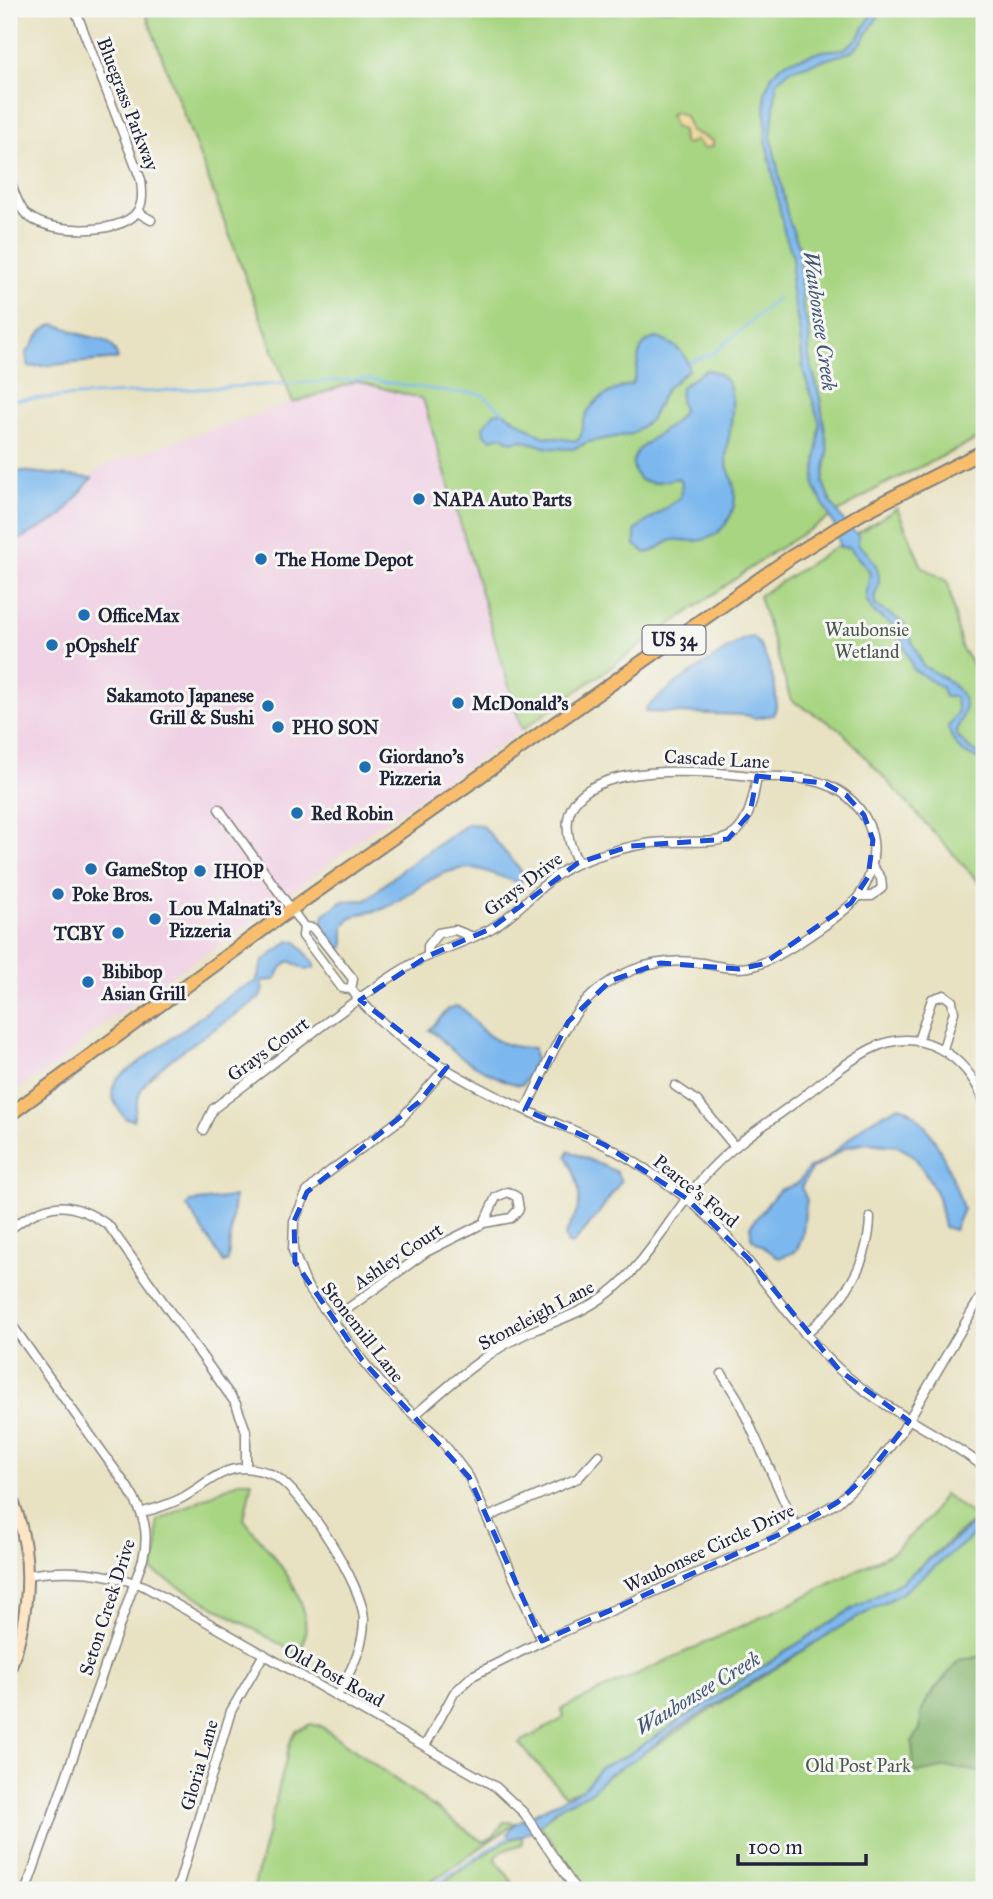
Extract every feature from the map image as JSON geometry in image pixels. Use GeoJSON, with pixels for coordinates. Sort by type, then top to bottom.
{"type":"FeatureCollection","features":[{"type":"Feature","properties":{"kind":"main road","name":"US 34"},"geometry":{"type":"LineString","coordinates":[[9,1115],[291,909],[821,538],[862,513],[984,451]]}},
{"type":"Feature","properties":{"kind":"street","name":"Bluegrass Parkway"},"geometry":{"type":"LineString","coordinates":[[75,9],[141,180],[143,196],[137,212]]}},
{"type":"Feature","properties":{"kind":"street"},"geometry":{"type":"LineString","coordinates":[[9,178],[25,213],[52,228],[109,228],[125,222],[137,212],[151,220]]}},
{"type":"Feature","properties":{"kind":"street","name":"Cascade Lane"},"geometry":{"type":"LineString","coordinates":[[525,1111],[568,1022],[582,1005],[610,981],[660,963],[690,962],[739,969],[763,964],[778,957],[859,896],[872,866],[870,827],[864,815],[846,795],[824,783],[673,770],[620,777],[596,785],[581,796],[570,814],[567,836],[578,863]]}},
{"type":"Feature","properties":{"kind":"street","name":"Grays Drive"},"geometry":{"type":"LineString","coordinates":[[360,1000],[428,956],[473,937],[510,916],[559,873],[578,863],[631,846],[676,842],[709,844],[727,839],[737,832],[750,813],[757,776]]}},
{"type":"Feature","properties":{"kind":"street","name":"Pearce's Ford"},"geometry":{"type":"LineString","coordinates":[[219,809],[304,927],[303,936],[342,988],[351,989],[413,1046],[446,1067],[525,1111],[604,1145],[686,1198],[749,1259],[805,1334],[841,1371],[909,1421],[984,1467]]}},
{"type":"Feature","properties":{"kind":"street","name":"Cascade Lane"},"geometry":{"type":"LineString","coordinates":[[859,896],[872,896],[881,892],[883,883],[872,866]]}},
{"type":"Feature","properties":{"kind":"street","name":"Pearce's Ford"},"geometry":{"type":"LineString","coordinates":[[304,927],[313,928],[353,979],[351,989]]}},
{"type":"Feature","properties":{"kind":"street","name":"Grays Drive"},"geometry":{"type":"LineString","coordinates":[[428,956],[428,946],[438,933],[455,930],[473,937]]}},
{"type":"Feature","properties":{"kind":"street"},"geometry":{"type":"LineString","coordinates":[[918,1041],[932,999],[944,995],[952,1001],[954,1012],[943,1049]]}},
{"type":"Feature","properties":{"kind":"street","name":"Grays Court"},"geometry":{"type":"LineString","coordinates":[[203,1130],[213,1109],[360,1000]]}},
{"type":"Feature","properties":{"kind":"street"},"geometry":{"type":"LineString","coordinates":[[686,1198],[735,1147],[872,1048],[899,1041],[918,1041],[943,1049],[972,1077],[984,1101]]}},
{"type":"Feature","properties":{"kind":"street","name":"Stonemill Lane"},"geometry":{"type":"LineString","coordinates":[[446,1067],[401,1119],[315,1183],[301,1203],[293,1232],[295,1262],[307,1286],[386,1389],[455,1457],[469,1477],[542,1641]]}},
{"type":"Feature","properties":{"kind":"street"},"geometry":{"type":"LineString","coordinates":[[675,1086],[697,1101],[735,1147]]}},
{"type":"Feature","properties":{"kind":"street","name":"Ashley Court"},"geometry":{"type":"LineString","coordinates":[[332,1320],[426,1252],[484,1223],[512,1218],[519,1209],[517,1197],[508,1192],[496,1197],[484,1223]]}},
{"type":"Feature","properties":{"kind":"street","name":"Stoneleigh Lane"},"geometry":{"type":"LineString","coordinates":[[415,1415],[454,1381],[500,1349],[525,1335],[567,1320],[611,1292],[644,1255],[686,1198]]}},
{"type":"Feature","properties":{"kind":"street"},"geometry":{"type":"LineString","coordinates":[[9,1230],[26,1217],[61,1206],[85,1210],[109,1226],[236,1404],[246,1431],[246,1468]]}},
{"type":"Feature","properties":{"kind":"street"},"geometry":{"type":"LineString","coordinates":[[805,1334],[835,1306],[861,1265],[870,1241],[870,1217]]}},
{"type":"Feature","properties":{"kind":"street","name":"Waubonsee Circle Drive"},"geometry":{"type":"LineString","coordinates":[[426,1744],[463,1683],[486,1668],[796,1527],[838,1502],[862,1479],[909,1421],[984,1292]]}},
{"type":"Feature","properties":{"kind":"street"},"geometry":{"type":"LineString","coordinates":[[9,1321],[143,1513],[178,1499],[225,1471],[258,1469],[284,1482],[355,1583],[361,1602],[363,1630],[356,1661],[338,1694]]}},
{"type":"Feature","properties":{"kind":"street"},"geometry":{"type":"LineString","coordinates":[[722,1374],[738,1399],[796,1527]]}},
{"type":"Feature","properties":{"kind":"street"},"geometry":{"type":"LineString","coordinates":[[488,1517],[578,1478],[599,1455]]}},
{"type":"Feature","properties":{"kind":"street"},"geometry":{"type":"LineString","coordinates":[[9,1491],[24,1537],[27,1575],[24,1621],[9,1672]]}},
{"type":"Feature","properties":{"kind":"street","name":"Seton Creek Drive"},"geometry":{"type":"LineString","coordinates":[[26,1890],[146,1545],[143,1513]]}},
{"type":"Feature","properties":{"kind":"street","name":"Old Post Road"},"geometry":{"type":"LineString","coordinates":[[27,1575],[72,1571],[102,1573],[153,1590],[426,1744],[496,1787],[524,1813],[576,1890]]}},
{"type":"Feature","properties":{"kind":"street","name":"Gloria Lane"},"geometry":{"type":"LineString","coordinates":[[177,1890],[231,1712],[264,1654]]}},
{"type":"Feature","properties":{"kind":"highlighted area"},"geometry":{"type":"Polygon","coordinates":[[[757,776],[824,783],[846,795],[864,815],[873,840],[868,877],[851,903],[763,964],[739,969],[660,963],[610,981],[568,1022],[525,1110],[605,1145],[686,1198],[749,1259],[840,1371],[909,1421],[870,1472],[838,1502],[796,1527],[542,1641],[469,1477],[362,1360],[295,1262],[294,1221],[307,1192],[419,1102],[447,1067],[360,1000],[428,956],[490,929],[578,863],[631,846],[728,839],[750,813],[757,776]]]}},
{"type":"Feature","properties":{"kind":"shaded area"},"geometry":{"type":"Polygon","coordinates":[[[357,381],[423,398],[522,730],[381,824],[228,940],[171,976],[94,1032],[61,1062],[9,1095],[9,545],[61,517],[91,482],[90,476],[110,463],[357,381]]]}},
{"type":"Feature","properties":{"kind":"green space"},"geometry":{"type":"Polygon","coordinates":[[[144,9],[984,9],[984,436],[881,486],[773,552],[522,730],[423,399],[357,381],[293,403],[144,9]]]}},
{"type":"Feature","properties":{"kind":"green space","name":"Waubonsie Wetland"},"geometry":{"type":"Polygon","coordinates":[[[897,508],[922,567],[948,582],[961,647],[984,682],[984,888],[840,729],[791,700],[759,596],[897,508]]]}},
{"type":"Feature","properties":{"kind":"green space"},"geometry":{"type":"Polygon","coordinates":[[[240,1481],[252,1481],[244,1519],[280,1565],[300,1600],[305,1618],[305,1636],[299,1655],[152,1571],[158,1547],[157,1521],[240,1481]]]}},
{"type":"Feature","properties":{"kind":"green space"},"geometry":{"type":"Polygon","coordinates":[[[944,1494],[977,1518],[900,1583],[845,1613],[624,1757],[601,1767],[583,1789],[565,1795],[519,1743],[562,1719],[564,1716],[561,1709],[792,1603],[893,1552],[929,1518],[944,1494]]]}},
{"type":"Feature","properties":{"kind":"green space","name":"Old Post Park"},"geometry":{"type":"Polygon","coordinates":[[[984,1523],[984,1890],[586,1890],[540,1825],[550,1813],[840,1627],[902,1593],[968,1540],[984,1523]]]}},
{"type":"Feature","properties":{"kind":"green space"},"geometry":{"type":"Polygon","coordinates":[[[984,1648],[984,1772],[947,1767],[918,1773],[914,1770],[912,1743],[920,1729],[922,1710],[928,1698],[959,1660],[979,1657],[984,1648]]]}},
{"type":"Feature","properties":{"kind":"green space"},"geometry":{"type":"Polygon","coordinates":[[[311,1724],[322,1727],[483,1842],[493,1837],[504,1822],[516,1823],[419,1890],[253,1890],[291,1740],[296,1731],[311,1724]]]}},
{"type":"Feature","properties":{"kind":"green space"},"geometry":{"type":"Polygon","coordinates":[[[522,1836],[522,1844],[502,1851],[495,1858],[518,1890],[432,1890],[505,1841],[522,1836]]]}},
{"type":"Feature","properties":{"kind":"sand"},"geometry":{"type":"Polygon","coordinates":[[[676,112],[685,116],[691,131],[713,141],[713,146],[704,149],[696,140],[683,143],[682,130],[674,127],[670,114],[676,112]]]}},
{"type":"Feature","properties":{"kind":"water"},"geometry":{"type":"Polygon","coordinates":[[[875,9],[883,9],[861,43],[851,52],[790,70],[777,81],[771,136],[788,218],[799,246],[803,310],[809,328],[809,357],[820,398],[828,451],[823,482],[831,503],[849,528],[859,535],[858,544],[877,568],[879,582],[874,597],[876,606],[904,623],[923,666],[950,682],[961,694],[965,708],[956,735],[971,750],[984,756],[984,761],[960,750],[953,741],[948,727],[958,711],[955,697],[945,697],[942,688],[913,669],[903,643],[892,625],[873,612],[866,599],[870,572],[850,548],[840,547],[835,527],[814,486],[820,424],[803,370],[800,334],[791,286],[793,257],[784,231],[766,140],[765,92],[773,73],[786,62],[823,51],[844,49],[858,38],[875,9]]]}},
{"type":"Feature","properties":{"kind":"water"},"geometry":{"type":"Polygon","coordinates":[[[53,324],[107,342],[118,359],[29,367],[26,354],[42,331],[53,324]]]}},
{"type":"Feature","properties":{"kind":"water"},"geometry":{"type":"Polygon","coordinates":[[[657,338],[683,354],[688,370],[666,389],[650,420],[632,434],[588,442],[573,449],[548,448],[522,440],[511,442],[502,436],[491,439],[484,434],[483,427],[494,413],[503,412],[542,436],[577,441],[592,406],[610,392],[632,384],[640,350],[649,341],[657,338]]]}},
{"type":"Feature","properties":{"kind":"water"},"geometry":{"type":"Polygon","coordinates":[[[705,370],[718,374],[727,381],[731,392],[732,419],[726,460],[735,492],[732,512],[722,528],[706,539],[670,541],[646,553],[635,545],[635,530],[680,498],[682,483],[678,478],[654,483],[640,480],[633,468],[634,458],[648,442],[678,419],[683,410],[680,402],[681,387],[705,370]]]}},
{"type":"Feature","properties":{"kind":"water"},"geometry":{"type":"Polygon","coordinates":[[[9,470],[92,478],[61,517],[9,545],[9,470]]]}},
{"type":"Feature","properties":{"kind":"water"},"geometry":{"type":"Polygon","coordinates":[[[753,637],[763,651],[772,674],[776,698],[773,715],[755,718],[745,715],[645,712],[647,707],[676,683],[743,639],[753,637]]]}},
{"type":"Feature","properties":{"kind":"water"},"geometry":{"type":"Polygon","coordinates":[[[468,824],[482,825],[523,873],[522,882],[470,868],[457,869],[435,877],[381,910],[358,914],[349,920],[344,926],[344,947],[340,949],[322,925],[324,914],[343,901],[366,900],[404,868],[468,824]]]}},
{"type":"Feature","properties":{"kind":"water"},"geometry":{"type":"Polygon","coordinates":[[[289,941],[297,942],[314,963],[314,968],[306,970],[290,961],[281,968],[275,980],[261,981],[263,990],[260,997],[164,1065],[142,1088],[133,1120],[125,1118],[115,1104],[112,1094],[118,1078],[235,991],[256,982],[263,961],[289,941]]]}},
{"type":"Feature","properties":{"kind":"water"},"geometry":{"type":"Polygon","coordinates":[[[456,1006],[496,1040],[517,1047],[534,1048],[535,1062],[523,1084],[509,1082],[478,1067],[454,1052],[429,1030],[448,1009],[456,1006]]]}},
{"type":"Feature","properties":{"kind":"water"},"geometry":{"type":"Polygon","coordinates":[[[899,1106],[921,1121],[940,1150],[963,1209],[954,1230],[944,1227],[938,1197],[913,1155],[897,1146],[866,1143],[847,1147],[811,1170],[801,1187],[807,1200],[803,1233],[795,1252],[779,1258],[752,1239],[750,1226],[779,1190],[797,1184],[808,1169],[828,1158],[865,1124],[899,1106]]]}},
{"type":"Feature","properties":{"kind":"water"},"geometry":{"type":"Polygon","coordinates":[[[569,1151],[615,1171],[621,1181],[572,1245],[568,1244],[565,1237],[577,1211],[579,1197],[577,1182],[567,1156],[569,1151]]]}},
{"type":"Feature","properties":{"kind":"water"},"geometry":{"type":"Polygon","coordinates":[[[234,1197],[228,1261],[224,1263],[187,1206],[190,1202],[234,1197]]]}},
{"type":"Feature","properties":{"kind":"water"},"geometry":{"type":"Polygon","coordinates":[[[984,1510],[984,1523],[968,1540],[902,1593],[840,1627],[670,1733],[632,1761],[608,1774],[591,1792],[556,1809],[540,1825],[522,1836],[511,1838],[508,1834],[516,1823],[583,1789],[601,1767],[624,1757],[845,1613],[900,1583],[965,1531],[984,1510]]]}},
{"type":"Feature","properties":{"kind":"waterway"},"geometry":{"type":"LineString","coordinates":[[689,362],[714,353],[778,298]]}},
{"type":"Feature","properties":{"kind":"waterway"},"geometry":{"type":"LineString","coordinates":[[9,400],[365,379],[450,392],[475,393],[483,395],[503,412]]}},
{"type":"Feature","properties":{"kind":"waterway","name":"Waubonsee Creek"},"geometry":{"type":"LineString","coordinates":[[425,1890],[511,1835]]}},
{"type":"Feature","properties":{"kind":"place","name":"NAPA Auto Parts"},"geometry":{"type":"Point","coordinates":[419,499]}},
{"type":"Feature","properties":{"kind":"place","name":"The Home Depot"},"geometry":{"type":"Point","coordinates":[261,559]}},
{"type":"Feature","properties":{"kind":"place","name":"OfficeMax"},"geometry":{"type":"Point","coordinates":[84,615]}},
{"type":"Feature","properties":{"kind":"place","name":"pOpshelf"},"geometry":{"type":"Point","coordinates":[52,645]}},
{"type":"Feature","properties":{"kind":"place","name":"McDonald's"},"geometry":{"type":"Point","coordinates":[458,703]}},
{"type":"Feature","properties":{"kind":"place","name":"Sakamoto Japanese Grill & Sushi"},"geometry":{"type":"Point","coordinates":[268,706]}},
{"type":"Feature","properties":{"kind":"place","name":"PHO SON"},"geometry":{"type":"Point","coordinates":[278,727]}},
{"type":"Feature","properties":{"kind":"place","name":"Giordano's Pizzeria"},"geometry":{"type":"Point","coordinates":[365,767]}},
{"type":"Feature","properties":{"kind":"place","name":"Red Robin"},"geometry":{"type":"Point","coordinates":[297,813]}},
{"type":"Feature","properties":{"kind":"place","name":"GameStop"},"geometry":{"type":"Point","coordinates":[91,869]}},
{"type":"Feature","properties":{"kind":"place","name":"IHOP"},"geometry":{"type":"Point","coordinates":[200,871]}},
{"type":"Feature","properties":{"kind":"place","name":"Poke Bros."},"geometry":{"type":"Point","coordinates":[58,894]}},
{"type":"Feature","properties":{"kind":"place","name":"Lou Malnati's Pizzeria"},"geometry":{"type":"Point","coordinates":[155,919]}},
{"type":"Feature","properties":{"kind":"place","name":"TCBY"},"geometry":{"type":"Point","coordinates":[118,933]}},
{"type":"Feature","properties":{"kind":"place","name":"Bibibop Asian Grill"},"geometry":{"type":"Point","coordinates":[88,982]}}]}
